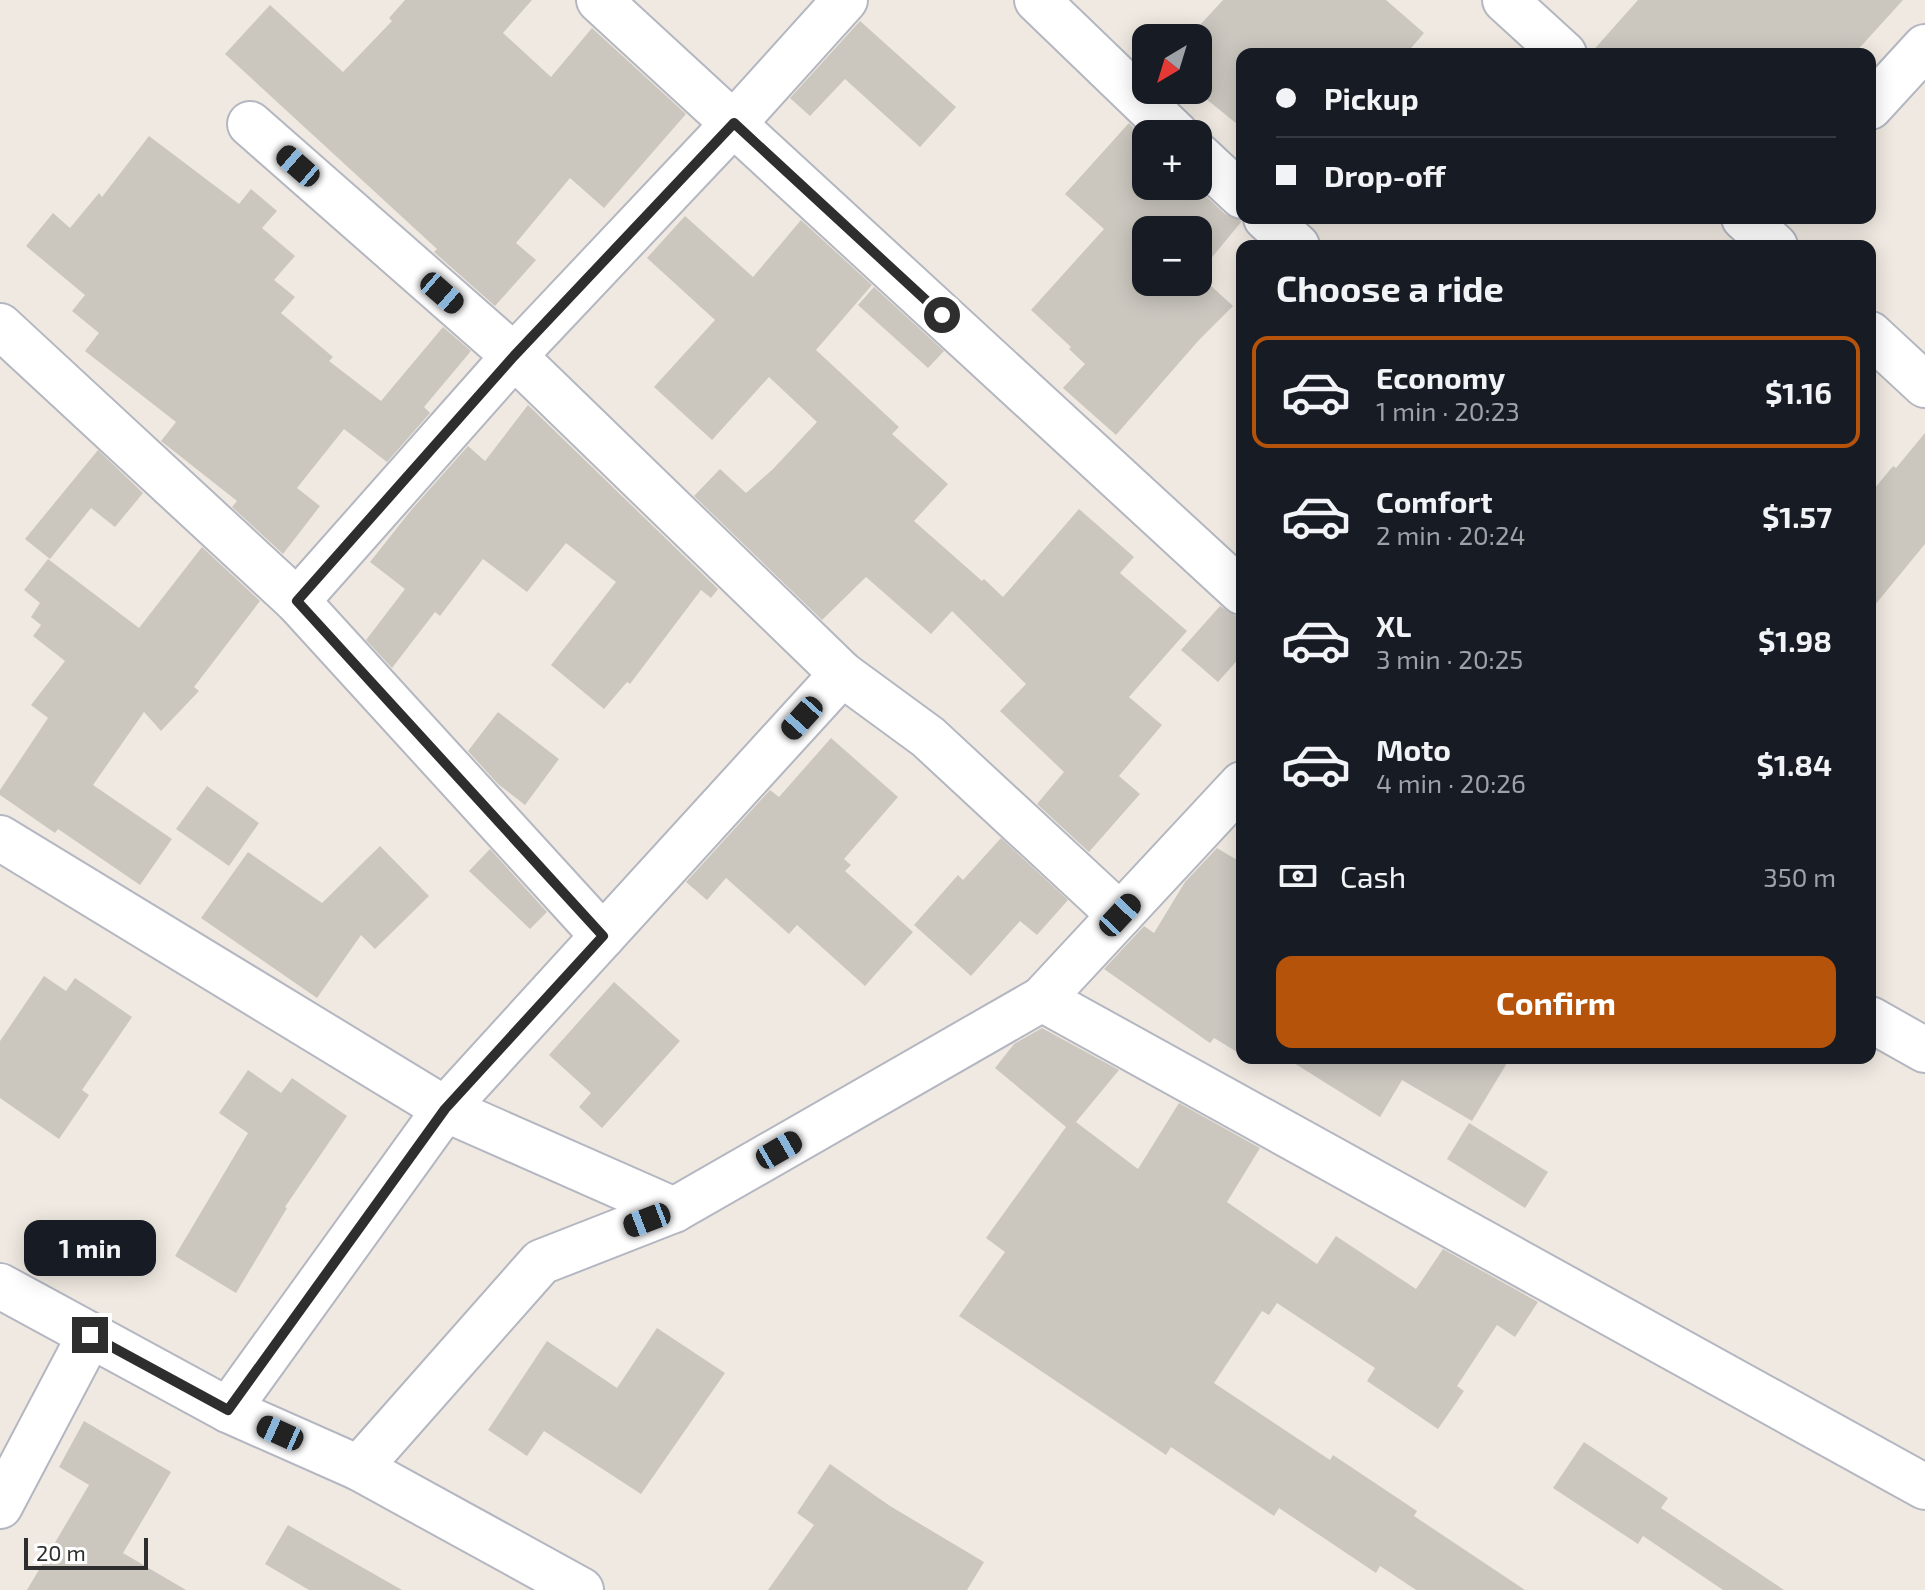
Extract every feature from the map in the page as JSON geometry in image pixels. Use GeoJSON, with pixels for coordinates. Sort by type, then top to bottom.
{"type":"FeatureCollection","features":[{"type":"Feature","properties":{"kind":"street"},"geometry":{"type":"LineString","coordinates":[[599,0],[1236,586]]}},
{"type":"Feature","properties":{"kind":"street"},"geometry":{"type":"LineString","coordinates":[[297,601],[514,356],[734,123],[845,0]]}},
{"type":"Feature","properties":{"kind":"street"},"geometry":{"type":"LineString","coordinates":[[1037,0],[1161,120]]}},
{"type":"Feature","properties":{"kind":"street"},"geometry":{"type":"LineString","coordinates":[[1505,0],[1557,48]]}},
{"type":"Feature","properties":{"kind":"street"},"geometry":{"type":"LineString","coordinates":[[1876,100],[1925,47]]}},
{"type":"Feature","properties":{"kind":"street"},"geometry":{"type":"LineString","coordinates":[[250,124],[514,356],[842,674],[928,737],[1120,915]]}},
{"type":"Feature","properties":{"kind":"street"},"geometry":{"type":"LineString","coordinates":[[1212,168],[1236,190]]}},
{"type":"Feature","properties":{"kind":"street"},"geometry":{"type":"LineString","coordinates":[[1273,224],[1290,240]]}},
{"type":"Feature","properties":{"kind":"street"},"geometry":{"type":"LineString","coordinates":[[0,326],[297,601],[603,936]]}},
{"type":"Feature","properties":{"kind":"street"},"geometry":{"type":"LineString","coordinates":[[1876,340],[1925,385]]}},
{"type":"Feature","properties":{"kind":"street"},"geometry":{"type":"LineString","coordinates":[[228,1410],[445,1109],[842,674]]}},
{"type":"Feature","properties":{"kind":"street"},"geometry":{"type":"LineString","coordinates":[[359,1468],[541,1262],[674,1210],[1042,999],[1236,790]]}},
{"type":"Feature","properties":{"kind":"street"},"geometry":{"type":"LineString","coordinates":[[0,838],[445,1109],[674,1210]]}},
{"type":"Feature","properties":{"kind":"street"},"geometry":{"type":"LineString","coordinates":[[1042,999],[1925,1487]]}},
{"type":"Feature","properties":{"kind":"street"},"geometry":{"type":"LineString","coordinates":[[1876,1022],[1925,1050]]}},
{"type":"Feature","properties":{"kind":"street"},"geometry":{"type":"LineString","coordinates":[[0,1286],[228,1410],[359,1468],[581,1590]]}},
{"type":"Feature","properties":{"kind":"street"},"geometry":{"type":"LineString","coordinates":[[0,1506],[90,1335]]}},
{"type":"Feature","properties":{"kind":"building"},"geometry":{"type":"Polygon","coordinates":[[[405,0],[532,0],[503,33],[551,77],[592,28],[686,114],[604,208],[570,178],[516,243],[536,260],[495,306],[225,54],[270,5],[343,72],[392,21],[389,18],[405,0]]]}},
{"type":"Feature","properties":{"kind":"building"},"geometry":{"type":"Polygon","coordinates":[[[1223,0],[1386,0],[1424,33],[1411,48],[1236,48],[1236,123],[1212,104],[1212,24],[1201,24],[1223,0]]]}},
{"type":"Feature","properties":{"kind":"building"},"geometry":{"type":"Polygon","coordinates":[[[1638,0],[1903,0],[1859,48],[1595,48],[1638,0]]]}},
{"type":"Feature","properties":{"kind":"building"},"geometry":{"type":"Polygon","coordinates":[[[860,21],[956,107],[920,147],[845,79],[810,116],[790,98],[860,21]]]}},
{"type":"Feature","properties":{"kind":"building"},"geometry":{"type":"Polygon","coordinates":[[[1129,123],[1132,126],[1132,200],[1210,200],[1240,224],[1212,257],[1212,216],[1132,216],[1132,296],[1212,296],[1212,287],[1233,306],[1116,435],[1063,388],[1085,364],[1031,310],[1104,229],[1065,194],[1129,123]]]}},
{"type":"Feature","properties":{"kind":"building"},"geometry":{"type":"Polygon","coordinates":[[[149,136],[239,204],[251,189],[277,211],[262,228],[295,256],[274,280],[295,297],[281,313],[333,357],[329,361],[381,401],[443,327],[471,351],[424,407],[430,413],[387,462],[344,429],[297,488],[320,506],[283,554],[232,507],[237,501],[161,441],[176,422],[85,351],[99,333],[72,311],[85,295],[26,246],[53,213],[70,228],[99,193],[102,197],[149,136]]]}},
{"type":"Feature","properties":{"kind":"building"},"geometry":{"type":"Polygon","coordinates":[[[685,216],[753,277],[801,220],[872,285],[816,350],[899,427],[892,434],[948,484],[914,521],[982,581],[984,579],[1003,597],[1079,509],[1134,557],[1120,573],[1187,631],[1129,697],[1162,725],[1119,776],[1140,794],[1089,852],[1037,804],[1064,772],[1000,711],[1026,684],[952,611],[931,634],[866,577],[822,620],[694,496],[720,469],[746,493],[817,422],[769,377],[712,440],[654,387],[715,320],[647,258],[685,216]]]}},
{"type":"Feature","properties":{"kind":"building"},"geometry":{"type":"Polygon","coordinates":[[[874,287],[944,351],[928,368],[858,305],[874,287]]]}},
{"type":"Feature","properties":{"kind":"building"},"geometry":{"type":"Polygon","coordinates":[[[528,405],[718,589],[711,598],[701,590],[630,684],[627,682],[604,709],[551,665],[616,582],[566,543],[527,592],[483,559],[440,616],[435,612],[392,668],[366,640],[405,589],[370,562],[468,446],[485,461],[528,405]]]}},
{"type":"Feature","properties":{"kind":"building"},"geometry":{"type":"Polygon","coordinates":[[[1925,433],[1925,544],[1876,604],[1876,487],[1893,466],[1896,468],[1925,433]]]}},
{"type":"Feature","properties":{"kind":"building"},"geometry":{"type":"Polygon","coordinates":[[[98,450],[143,493],[115,527],[91,508],[50,559],[25,539],[98,450]]]}},
{"type":"Feature","properties":{"kind":"building"},"geometry":{"type":"Polygon","coordinates":[[[202,547],[260,601],[194,687],[199,691],[161,731],[144,712],[93,785],[172,839],[140,885],[58,829],[55,833],[0,795],[0,790],[48,718],[31,705],[65,661],[33,636],[41,625],[31,617],[40,603],[24,590],[48,559],[139,628],[202,547]]]}},
{"type":"Feature","properties":{"kind":"building"},"geometry":{"type":"Polygon","coordinates":[[[1220,606],[1236,616],[1236,662],[1218,682],[1181,650],[1220,606]]]}},
{"type":"Feature","properties":{"kind":"building"},"geometry":{"type":"Polygon","coordinates":[[[498,712],[559,759],[525,805],[498,784],[468,751],[498,712]]]}},
{"type":"Feature","properties":{"kind":"building"},"geometry":{"type":"Polygon","coordinates":[[[831,738],[898,797],[844,859],[851,865],[845,871],[913,932],[865,986],[797,925],[789,934],[726,878],[707,900],[686,882],[770,790],[779,797],[831,738]]]}},
{"type":"Feature","properties":{"kind":"building"},"geometry":{"type":"Polygon","coordinates":[[[207,786],[259,823],[229,866],[176,829],[207,786]]]}},
{"type":"Feature","properties":{"kind":"building"},"geometry":{"type":"Polygon","coordinates":[[[1001,838],[1068,900],[1037,935],[1020,921],[971,976],[914,925],[958,875],[963,880],[1001,838]]]}},
{"type":"Feature","properties":{"kind":"building"},"geometry":{"type":"Polygon","coordinates":[[[380,846],[429,896],[375,949],[361,935],[317,998],[201,918],[248,852],[322,903],[380,846]]]}},
{"type":"Feature","properties":{"kind":"building"},"geometry":{"type":"Polygon","coordinates":[[[1217,848],[1236,859],[1236,1051],[1214,1038],[1210,1043],[1104,969],[1144,926],[1154,933],[1185,882],[1217,848]]]}},
{"type":"Feature","properties":{"kind":"building"},"geometry":{"type":"Polygon","coordinates":[[[490,849],[547,912],[530,929],[469,871],[490,849]]]}},
{"type":"Feature","properties":{"kind":"building"},"geometry":{"type":"Polygon","coordinates":[[[44,976],[66,991],[75,978],[132,1017],[82,1090],[89,1095],[59,1139],[0,1098],[0,1041],[44,976]]]}},
{"type":"Feature","properties":{"kind":"building"},"geometry":{"type":"Polygon","coordinates":[[[614,982],[680,1041],[602,1128],[579,1107],[591,1093],[549,1055],[614,982]]]}},
{"type":"Feature","properties":{"kind":"building"},"geometry":{"type":"Polygon","coordinates":[[[1042,1028],[1119,1070],[1076,1122],[1138,1169],[1179,1103],[1260,1148],[1227,1202],[1317,1264],[1336,1236],[1416,1289],[1443,1249],[1538,1302],[1515,1337],[1497,1325],[1457,1386],[1464,1391],[1438,1429],[1367,1381],[1375,1368],[1277,1303],[1269,1315],[1262,1311],[1214,1383],[1330,1460],[1333,1455],[1417,1511],[1414,1516],[1525,1590],[1416,1590],[1380,1566],[1376,1573],[1279,1508],[1274,1516],[1171,1447],[1166,1455],[959,1316],[1005,1252],[986,1238],[1066,1127],[995,1068],[1014,1044],[1042,1028]]]}},
{"type":"Feature","properties":{"kind":"building"},"geometry":{"type":"Polygon","coordinates":[[[1296,1064],[1506,1064],[1472,1121],[1402,1080],[1380,1117],[1296,1064]]]}},
{"type":"Feature","properties":{"kind":"building"},"geometry":{"type":"Polygon","coordinates":[[[248,1070],[281,1093],[292,1078],[347,1116],[285,1207],[236,1293],[175,1256],[248,1133],[219,1113],[248,1070]]]}},
{"type":"Feature","properties":{"kind":"building"},"geometry":{"type":"Polygon","coordinates":[[[1469,1123],[1548,1172],[1525,1208],[1447,1159],[1469,1123]]]}},
{"type":"Feature","properties":{"kind":"building"},"geometry":{"type":"Polygon","coordinates":[[[657,1328],[725,1373],[641,1494],[544,1431],[527,1456],[488,1430],[547,1341],[617,1388],[657,1328]]]}},
{"type":"Feature","properties":{"kind":"building"},"geometry":{"type":"Polygon","coordinates":[[[84,1421],[171,1472],[123,1553],[186,1590],[27,1590],[89,1485],[59,1467],[84,1421]]]}},
{"type":"Feature","properties":{"kind":"building"},"geometry":{"type":"Polygon","coordinates":[[[1584,1442],[1668,1498],[1661,1508],[1784,1590],[1723,1590],[1643,1536],[1638,1544],[1553,1488],[1584,1442]]]}},
{"type":"Feature","properties":{"kind":"building"},"geometry":{"type":"Polygon","coordinates":[[[830,1464],[890,1506],[984,1562],[967,1590],[768,1590],[814,1525],[797,1513],[830,1464]]]}},
{"type":"Feature","properties":{"kind":"building"},"geometry":{"type":"Polygon","coordinates":[[[288,1525],[402,1590],[309,1590],[265,1564],[288,1525]]]}},
{"type":"Feature","properties":{"kind":"route"},"geometry":{"type":"LineString","coordinates":[[90,1335],[228,1410],[445,1109],[603,936],[297,601],[514,356],[734,123],[942,315]]}}]}
